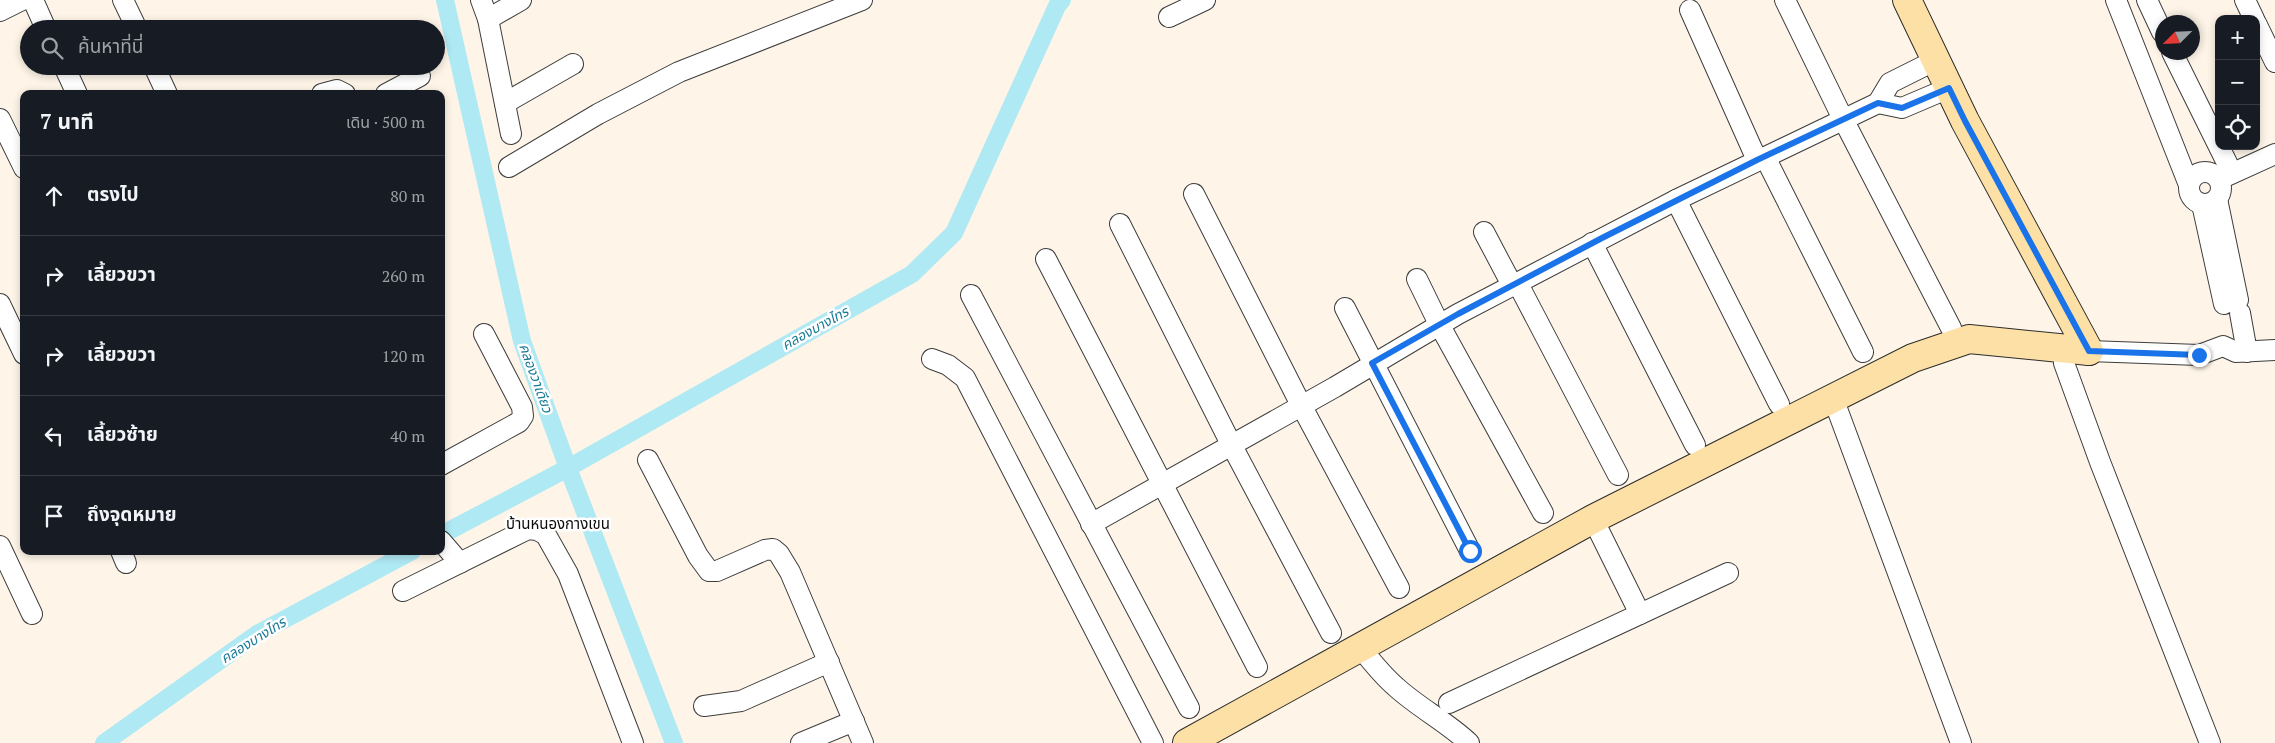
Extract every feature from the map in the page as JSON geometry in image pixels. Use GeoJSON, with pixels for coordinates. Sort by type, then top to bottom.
{"type":"FeatureCollection","features":[{"type":"Feature","properties":{"kind":"street"},"geometry":{"type":"LineString","coordinates":[[33,0],[42,20]]}},
{"type":"Feature","properties":{"kind":"street"},"geometry":{"type":"LineString","coordinates":[[123,0],[132,20]]}},
{"type":"Feature","properties":{"kind":"street"},"geometry":{"type":"LineString","coordinates":[[481,0],[488,19],[511,134]]}},
{"type":"Feature","properties":{"kind":"street"},"geometry":{"type":"LineString","coordinates":[[488,19],[521,0]]}},
{"type":"Feature","properties":{"kind":"street"},"geometry":{"type":"LineString","coordinates":[[509,167],[598,114],[680,72],[862,0]]}},
{"type":"Feature","properties":{"kind":"street"},"geometry":{"type":"LineString","coordinates":[[1169,17],[1205,0]]}},
{"type":"Feature","properties":{"kind":"street"},"geometry":{"type":"LineString","coordinates":[[1785,0],[1843,120],[1951,328]]}},
{"type":"Feature","properties":{"kind":"street"},"geometry":{"type":"LineString","coordinates":[[1908,0],[2076,350]]}},
{"type":"Feature","properties":{"kind":"street"},"geometry":{"type":"LineString","coordinates":[[2116,0],[2190,184],[2190,193],[2194,200],[2217,189],[2275,154]]}},
{"type":"Feature","properties":{"kind":"street"},"geometry":{"type":"LineString","coordinates":[[2146,0],[2155,18]]}},
{"type":"Feature","properties":{"kind":"street"},"geometry":{"type":"LineString","coordinates":[[2245,0],[2252,15]]}},
{"type":"Feature","properties":{"kind":"street"},"geometry":{"type":"LineString","coordinates":[[1690,10],[1761,158],[1863,352]]}},
{"type":"Feature","properties":{"kind":"street"},"geometry":{"type":"LineString","coordinates":[[2260,31],[2275,62]]}},
{"type":"Feature","properties":{"kind":"street"},"geometry":{"type":"LineString","coordinates":[[1091,524],[1302,405],[1440,324],[1676,200],[1878,103],[1890,83],[1936,60]]}},
{"type":"Feature","properties":{"kind":"street"},"geometry":{"type":"LineString","coordinates":[[2175,60],[2217,189],[2231,301],[2242,352]]}},
{"type":"Feature","properties":{"kind":"street"},"geometry":{"type":"LineString","coordinates":[[505,103],[573,64]]}},
{"type":"Feature","properties":{"kind":"street"},"geometry":{"type":"LineString","coordinates":[[68,75],[75,90]]}},
{"type":"Feature","properties":{"kind":"street"},"geometry":{"type":"LineString","coordinates":[[158,75],[166,90]]}},
{"type":"Feature","properties":{"kind":"street"},"geometry":{"type":"LineString","coordinates":[[394,90],[420,76]]}},
{"type":"Feature","properties":{"kind":"street"},"geometry":{"type":"LineString","coordinates":[[1878,103],[1902,108],[1949,88]]}},
{"type":"Feature","properties":{"kind":"street"},"geometry":{"type":"LineString","coordinates":[[0,119],[20,160]]}},
{"type":"Feature","properties":{"kind":"street"},"geometry":{"type":"LineString","coordinates":[[2190,184],[2200,172],[2209,172],[2217,189]]}},
{"type":"Feature","properties":{"kind":"street"},"geometry":{"type":"LineString","coordinates":[[1194,194],[1302,405],[1399,588]]}},
{"type":"Feature","properties":{"kind":"street"},"geometry":{"type":"LineString","coordinates":[[1676,200],[1779,404]]}},
{"type":"Feature","properties":{"kind":"street"},"geometry":{"type":"LineString","coordinates":[[1120,224],[1231,444],[1331,633]]}},
{"type":"Feature","properties":{"kind":"street"},"geometry":{"type":"LineString","coordinates":[[1484,232],[1515,284],[1618,474]]}},
{"type":"Feature","properties":{"kind":"street"},"geometry":{"type":"LineString","coordinates":[[1592,243],[1695,445]]}},
{"type":"Feature","properties":{"kind":"street"},"geometry":{"type":"LineString","coordinates":[[1046,259],[1257,667]]}},
{"type":"Feature","properties":{"kind":"street"},"geometry":{"type":"LineString","coordinates":[[1417,279],[1544,513]]}},
{"type":"Feature","properties":{"kind":"street"},"geometry":{"type":"LineString","coordinates":[[971,295],[1189,708]]}},
{"type":"Feature","properties":{"kind":"street"},"geometry":{"type":"LineString","coordinates":[[0,304],[20,346]]}},
{"type":"Feature","properties":{"kind":"street"},"geometry":{"type":"LineString","coordinates":[[1345,308],[1470,551]]}},
{"type":"Feature","properties":{"kind":"street"},"geometry":{"type":"LineString","coordinates":[[445,463],[519,422],[523,416],[522,407],[484,334]]}},
{"type":"Feature","properties":{"kind":"street"},"geometry":{"type":"LineString","coordinates":[[1187,743],[1593,519],[1913,358],[1969,339],[2076,350],[2199,355],[2223,346],[2242,352],[2275,350]]}},
{"type":"Feature","properties":{"kind":"street"},"geometry":{"type":"LineString","coordinates":[[2076,350],[2064,363],[2100,462],[2210,743]]}},
{"type":"Feature","properties":{"kind":"street"},"geometry":{"type":"LineString","coordinates":[[932,359],[948,365],[965,378],[1153,743]]}},
{"type":"Feature","properties":{"kind":"street"},"geometry":{"type":"LineString","coordinates":[[1833,398],[1961,743]]}},
{"type":"Feature","properties":{"kind":"street"},"geometry":{"type":"LineString","coordinates":[[648,460],[698,556],[710,571],[717,571],[765,550],[773,549],[780,554],[790,572],[863,743]]}},
{"type":"Feature","properties":{"kind":"street"},"geometry":{"type":"LineString","coordinates":[[1593,519],[1640,614]]}},
{"type":"Feature","properties":{"kind":"street"},"geometry":{"type":"LineString","coordinates":[[403,591],[449,552],[528,529],[537,530],[546,535],[559,556],[581,602],[634,743]]}},
{"type":"Feature","properties":{"kind":"street"},"geometry":{"type":"LineString","coordinates":[[0,546],[32,614]]}},
{"type":"Feature","properties":{"kind":"street"},"geometry":{"type":"LineString","coordinates":[[1449,703],[1728,573]]}},
{"type":"Feature","properties":{"kind":"street"},"geometry":{"type":"LineString","coordinates":[[1360,647],[1396,687],[1427,711],[1452,727],[1469,743]]}},
{"type":"Feature","properties":{"kind":"street"},"geometry":{"type":"LineString","coordinates":[[704,706],[741,701],[829,662]]}},
{"type":"Feature","properties":{"kind":"street"},"geometry":{"type":"LineString","coordinates":[[801,743],[854,721]]}},
{"type":"Feature","properties":{"kind":"waterway","name":"คลองวาเดียว"},"geometry":{"type":"LineString","coordinates":[[445,0],[522,341],[568,468],[674,743]]}},
{"type":"Feature","properties":{"kind":"waterway","name":"คลองบางไทร"},"geometry":{"type":"LineString","coordinates":[[445,533],[568,468],[912,274],[954,233],[1057,6],[1062,0]]}},
{"type":"Feature","properties":{"kind":"waterway","name":"คลองบางไทร"},"geometry":{"type":"LineString","coordinates":[[104,743],[257,634],[405,555]]}},
{"type":"Feature","properties":{"kind":"district","name":"บ้านหนองกางเขน"},"geometry":{"type":"Point","coordinates":[558,524]}},
{"type":"Feature","properties":{"kind":"route"},"geometry":{"type":"LineString","coordinates":[[1470,551],[1372,363],[1458,314],[1602,238],[1757,160],[1878,103],[1902,108],[1949,88],[2089,351],[2199,355]]}}]}
